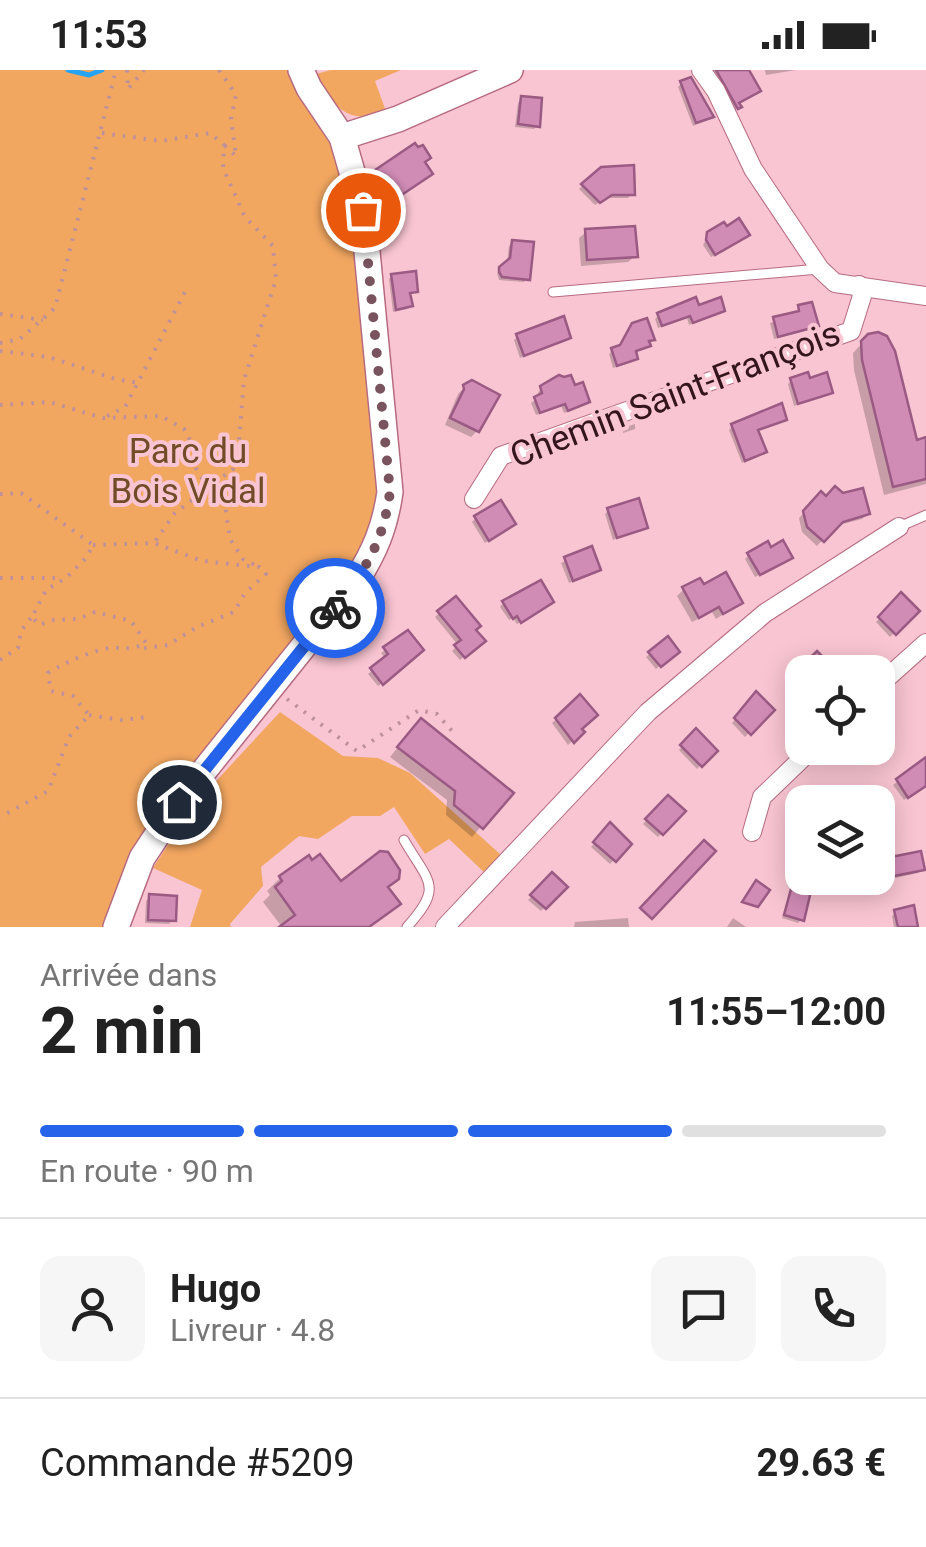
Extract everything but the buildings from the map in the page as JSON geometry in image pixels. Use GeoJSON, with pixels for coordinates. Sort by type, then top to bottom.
{"type":"FeatureCollection","features":[{"type":"Feature","properties":{"kind":"street"},"geometry":{"type":"LineString","coordinates":[[116,927],[142,858],[179,802],[364,568],[386,525],[390,492],[363,210],[342,137],[302,70]]}},
{"type":"Feature","properties":{"kind":"street"},"geometry":{"type":"LineString","coordinates":[[342,137],[398,119],[510,70]]}},
{"type":"Feature","properties":{"kind":"street"},"geometry":{"type":"LineString","coordinates":[[701,70],[716,91],[753,169],[820,268],[835,283],[926,296]]}},
{"type":"Feature","properties":{"kind":"street","name":"Chemin Saint-François"},"geometry":{"type":"LineString","coordinates":[[474,499],[501,456],[851,331],[862,296],[859,285]]}},
{"type":"Feature","properties":{"kind":"street"},"geometry":{"type":"LineString","coordinates":[[445,927],[648,712],[765,613],[899,527]]}},
{"type":"Feature","properties":{"kind":"street"},"geometry":{"type":"LineString","coordinates":[[895,671],[926,643]]}},
{"type":"Feature","properties":{"kind":"street"},"geometry":{"type":"LineString","coordinates":[[752,832],[762,797],[795,765]]}},
{"type":"Feature","properties":{"kind":"lane"},"geometry":{"type":"LineString","coordinates":[[553,292],[820,268]]}},
{"type":"Feature","properties":{"kind":"lane"},"geometry":{"type":"LineString","coordinates":[[899,527],[926,515]]}},
{"type":"Feature","properties":{"kind":"lane"},"geometry":{"type":"LineString","coordinates":[[404,840],[430,884],[429,903],[407,927]]}},
{"type":"Feature","properties":{"kind":"path"},"geometry":{"type":"LineString","coordinates":[[0,343],[20,340],[54,308],[116,70]]}},
{"type":"Feature","properties":{"kind":"path"},"geometry":{"type":"LineString","coordinates":[[127,70],[128,88],[144,70]]}},
{"type":"Feature","properties":{"kind":"path"},"geometry":{"type":"LineString","coordinates":[[102,133],[160,142],[210,133],[236,156],[231,119],[236,95],[219,70]]}},
{"type":"Feature","properties":{"kind":"path"},"geometry":{"type":"LineString","coordinates":[[154,543],[175,513],[232,469],[240,442],[244,380],[276,279],[273,246],[245,217],[222,168],[224,145]]}},
{"type":"Feature","properties":{"kind":"path"},"geometry":{"type":"LineString","coordinates":[[103,418],[125,407],[187,288]]}},
{"type":"Feature","properties":{"kind":"path"},"geometry":{"type":"LineString","coordinates":[[0,314],[43,320]]}},
{"type":"Feature","properties":{"kind":"path"},"geometry":{"type":"LineString","coordinates":[[0,351],[49,357],[115,379],[140,383]]}},
{"type":"Feature","properties":{"kind":"path"},"geometry":{"type":"LineString","coordinates":[[0,405],[49,402],[103,418],[162,416],[184,429],[194,446],[196,468],[225,505],[230,539],[243,559],[266,574],[245,593],[234,612],[168,645],[130,650],[109,648],[72,659],[48,673],[51,691],[72,696],[89,716],[121,720],[148,717]]}},
{"type":"Feature","properties":{"kind":"path"},"geometry":{"type":"LineString","coordinates":[[0,494],[21,493],[93,545],[154,543],[202,561],[260,567]]}},
{"type":"Feature","properties":{"kind":"path"},"geometry":{"type":"LineString","coordinates":[[0,660],[18,648],[21,631],[46,590],[66,578],[93,545]]}},
{"type":"Feature","properties":{"kind":"path"},"geometry":{"type":"LineString","coordinates":[[1,578],[66,578]]}},
{"type":"Feature","properties":{"kind":"path"},"geometry":{"type":"LineString","coordinates":[[32,617],[39,626],[95,612],[131,621],[146,643],[130,650]]}},
{"type":"Feature","properties":{"kind":"path"},"geometry":{"type":"LineString","coordinates":[[272,687],[358,751],[420,710],[436,714],[452,731]]}},
{"type":"Feature","properties":{"kind":"path"},"geometry":{"type":"LineString","coordinates":[[0,817],[48,790],[68,737],[89,716]]}},
{"type":"Feature","properties":{"kind":"green space","name":"Parc du Bois Vidal"},"geometry":{"type":"Polygon","coordinates":[[[0,70],[297,70],[333,138],[357,221],[378,502],[371,540],[344,582],[134,852],[103,927],[0,927],[0,70]]]}},
{"type":"Feature","properties":{"kind":"green space"},"geometry":{"type":"Polygon","coordinates":[[[331,70],[401,70],[375,81],[387,114],[361,116],[343,110],[316,74],[331,70]]]}},
{"type":"Feature","properties":{"kind":"green space"},"geometry":{"type":"Polygon","coordinates":[[[280,712],[343,756],[378,758],[410,773],[500,854],[486,874],[449,839],[425,854],[394,807],[380,816],[352,816],[318,839],[299,836],[261,867],[263,886],[231,927],[190,927],[202,890],[153,868],[194,805],[280,712]]]}},
{"type":"Feature","properties":{"kind":"waterway"},"geometry":{"type":"LineString","coordinates":[[68,70],[89,75],[102,70]]}},
{"type":"Feature","properties":{"kind":"way so far"},"geometry":{"type":"LineString","coordinates":[[335,608],[378,545],[386,525],[390,492],[363,210]]}},
{"type":"Feature","properties":{"kind":"route"},"geometry":{"type":"LineString","coordinates":[[179,802],[335,608]]}}]}
